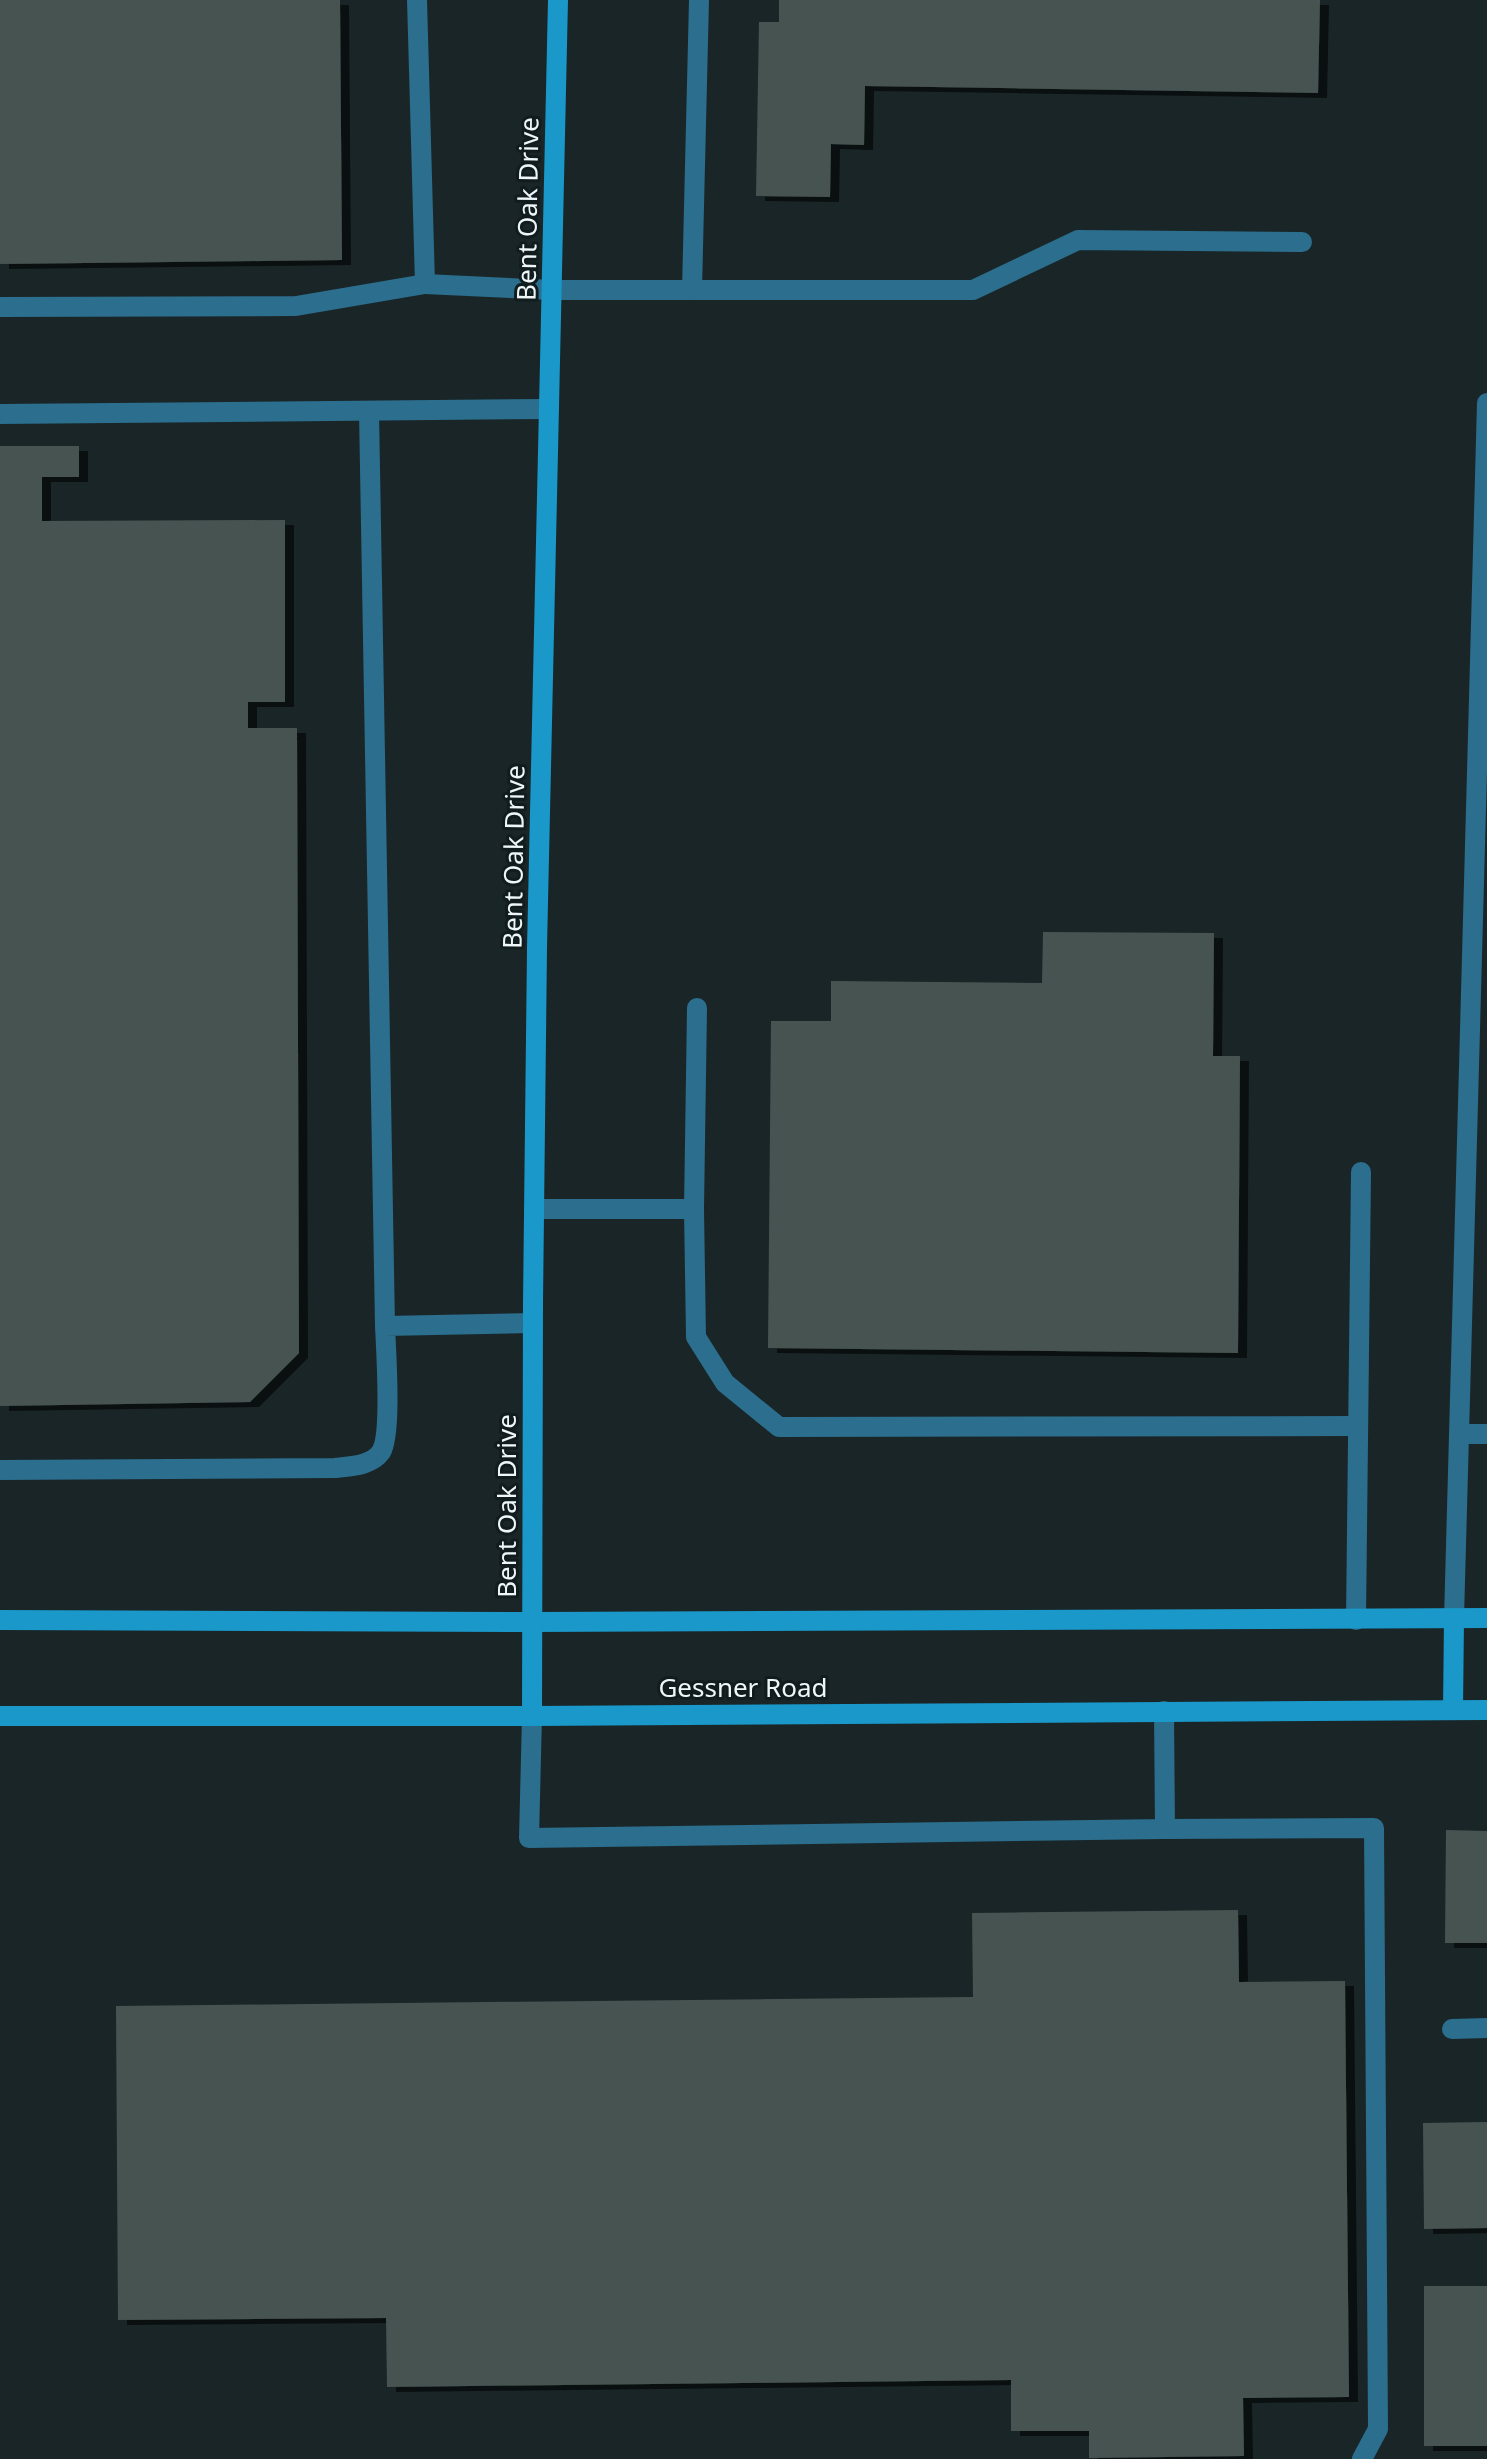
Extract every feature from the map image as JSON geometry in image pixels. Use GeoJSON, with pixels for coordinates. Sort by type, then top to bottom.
{"type":"FeatureCollection","features":[{"type":"Feature","properties":{"kind":"main road","name":"Bent Oak Drive"},"geometry":{"type":"LineString","coordinates":[[532,1716],[534,1209],[558,0]]}},
{"type":"Feature","properties":{"kind":"main road"},"geometry":{"type":"LineString","coordinates":[[0,1620],[534,1622],[1487,1618]]}},
{"type":"Feature","properties":{"kind":"main road"},"geometry":{"type":"LineString","coordinates":[[1453,1710],[1454,1619]]}},
{"type":"Feature","properties":{"kind":"main road","name":"Gessner Road"},"geometry":{"type":"LineString","coordinates":[[0,1716],[1487,1710]]}},
{"type":"Feature","properties":{"kind":"lane"},"geometry":{"type":"LineString","coordinates":[[417,0],[425,284]]}},
{"type":"Feature","properties":{"kind":"lane"},"geometry":{"type":"LineString","coordinates":[[692,290],[699,0]]}},
{"type":"Feature","properties":{"kind":"lane"},"geometry":{"type":"LineString","coordinates":[[0,307],[296,306],[425,284],[552,290],[973,290],[1078,240],[1302,242]]}},
{"type":"Feature","properties":{"kind":"lane"},"geometry":{"type":"LineString","coordinates":[[1454,1619],[1459,1434],[1479,1025],[1487,403]]}},
{"type":"Feature","properties":{"kind":"lane"},"geometry":{"type":"LineString","coordinates":[[0,414],[549,409]]}},
{"type":"Feature","properties":{"kind":"lane"},"geometry":{"type":"LineString","coordinates":[[0,1470],[335,1468],[365,1464],[381,1451],[387,1431],[369,411]]}},
{"type":"Feature","properties":{"kind":"lane"},"geometry":{"type":"LineString","coordinates":[[697,1008],[696,1337],[725,1383],[779,1427],[1358,1426]]}},
{"type":"Feature","properties":{"kind":"lane"},"geometry":{"type":"LineString","coordinates":[[1356,1620],[1361,1172]]}},
{"type":"Feature","properties":{"kind":"lane"},"geometry":{"type":"LineString","coordinates":[[534,1209],[694,1209]]}},
{"type":"Feature","properties":{"kind":"lane"},"geometry":{"type":"LineString","coordinates":[[385,1326],[533,1323]]}},
{"type":"Feature","properties":{"kind":"lane"},"geometry":{"type":"LineString","coordinates":[[1459,1434],[1487,1434]]}},
{"type":"Feature","properties":{"kind":"lane"},"geometry":{"type":"LineString","coordinates":[[1164,1711],[1165,1829]]}},
{"type":"Feature","properties":{"kind":"lane"},"geometry":{"type":"LineString","coordinates":[[532,1716],[529,1838],[1374,1828],[1378,2429],[1362,2459]]}},
{"type":"Feature","properties":{"kind":"lane"},"geometry":{"type":"LineString","coordinates":[[1452,2029],[1487,2028]]}},
{"type":"Feature","properties":{"kind":"building"},"geometry":{"type":"Polygon","coordinates":[[[0,0],[340,0],[342,260],[0,264],[0,0]]]}},
{"type":"Feature","properties":{"kind":"building"},"geometry":{"type":"Polygon","coordinates":[[[779,0],[1320,0],[1318,93],[865,86],[864,145],[831,144],[830,197],[756,196],[759,22],[779,22],[779,0]]]}},
{"type":"Feature","properties":{"kind":"building"},"geometry":{"type":"Polygon","coordinates":[[[0,446],[79,446],[79,477],[42,477],[42,521],[285,520],[285,702],[248,702],[248,728],[297,728],[299,1353],[250,1402],[0,1406],[0,446]]]}},
{"type":"Feature","properties":{"kind":"building"},"geometry":{"type":"Polygon","coordinates":[[[1043,932],[1214,933],[1213,1056],[1240,1056],[1238,1353],[768,1348],[771,1021],[831,1021],[831,981],[1042,983],[1043,932]]]}},
{"type":"Feature","properties":{"kind":"building"},"geometry":{"type":"Polygon","coordinates":[[[1446,1830],[1487,1831],[1487,1943],[1445,1943],[1446,1830]]]}},
{"type":"Feature","properties":{"kind":"building"},"geometry":{"type":"Polygon","coordinates":[[[1238,1910],[1239,1982],[1345,1981],[1349,2397],[1243,2398],[1244,2456],[1089,2458],[1089,2431],[1011,2431],[1011,2380],[387,2387],[386,2318],[118,2320],[116,2006],[973,1997],[972,1913],[1238,1910]]]}},
{"type":"Feature","properties":{"kind":"building"},"geometry":{"type":"Polygon","coordinates":[[[1487,2122],[1487,2228],[1424,2229],[1423,2123],[1487,2122]]]}},
{"type":"Feature","properties":{"kind":"building"},"geometry":{"type":"Polygon","coordinates":[[[1424,2286],[1487,2286],[1487,2446],[1424,2446],[1424,2286]]]}}]}
